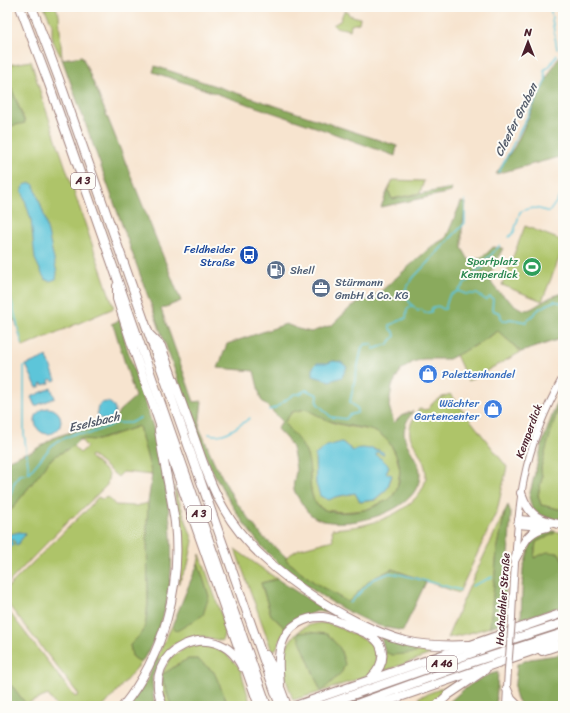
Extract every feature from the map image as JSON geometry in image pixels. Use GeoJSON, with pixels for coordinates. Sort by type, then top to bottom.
{"type":"FeatureCollection","features":[{"type":"Feature","properties":{"kind":"highway","name":"A 3"},"geometry":{"type":"LineString","coordinates":[[20,7],[49,84],[116,277],[120,298],[129,325],[264,705]]}},
{"type":"Feature","properties":{"kind":"highway","name":"A 3"},"geometry":{"type":"LineString","coordinates":[[32,7],[62,86],[257,641],[282,703]]}},
{"type":"Feature","properties":{"kind":"highway"},"geometry":{"type":"LineString","coordinates":[[129,325],[157,414],[249,678]]}},
{"type":"Feature","properties":{"kind":"highway"},"geometry":{"type":"LineString","coordinates":[[148,333],[161,346],[204,465],[217,496],[234,525],[255,549],[280,572],[318,600],[377,631],[393,637],[421,644],[447,646],[469,645]]}},
{"type":"Feature","properties":{"kind":"highway"},"geometry":{"type":"LineString","coordinates":[[123,706],[146,671],[160,641],[170,609],[175,575],[175,525],[157,414]]}},
{"type":"Feature","properties":{"kind":"highway"},"geometry":{"type":"LineString","coordinates":[[521,494],[524,503],[532,514],[550,525],[563,529]]}},
{"type":"Feature","properties":{"kind":"highway"},"geometry":{"type":"LineString","coordinates":[[518,522],[526,526],[563,525]]}},
{"type":"Feature","properties":{"kind":"highway"},"geometry":{"type":"LineString","coordinates":[[515,559],[528,536],[538,528],[550,525]]}},
{"type":"Feature","properties":{"kind":"highway"},"geometry":{"type":"LineString","coordinates":[[295,706],[563,613]]}},
{"type":"Feature","properties":{"kind":"highway"},"geometry":{"type":"LineString","coordinates":[[282,703],[279,662],[282,642],[287,632],[302,620],[314,617],[324,617],[336,620],[370,635],[376,640],[383,654],[382,665],[378,672],[370,680]]}},
{"type":"Feature","properties":{"kind":"highway","name":"A 46"},"geometry":{"type":"LineString","coordinates":[[321,706],[498,644],[563,623]]}},
{"type":"Feature","properties":{"kind":"highway"},"geometry":{"type":"LineString","coordinates":[[374,706],[532,651],[546,645],[563,633]]}},
{"type":"Feature","properties":{"kind":"highway","name":"A 46"},"geometry":{"type":"LineString","coordinates":[[351,706],[467,664],[563,633]]}},
{"type":"Feature","properties":{"kind":"highway"},"geometry":{"type":"LineString","coordinates":[[163,706],[158,688],[158,677],[162,667],[168,657],[178,648],[187,643],[198,641],[208,641],[219,644],[235,657],[264,705]]}},
{"type":"Feature","properties":{"kind":"highway"},"geometry":{"type":"LineString","coordinates":[[257,641],[272,666],[280,685]]}},
{"type":"Feature","properties":{"kind":"highway"},"geometry":{"type":"LineString","coordinates":[[465,674],[563,644]]}},
{"type":"Feature","properties":{"kind":"highway"},"geometry":{"type":"LineString","coordinates":[[436,706],[448,694],[488,668]]}},
{"type":"Feature","properties":{"kind":"highway"},"geometry":{"type":"LineString","coordinates":[[507,688],[511,699],[518,706]]}},
{"type":"Feature","properties":{"kind":"main road","name":"Kemperdick"},"geometry":{"type":"LineString","coordinates":[[521,494],[526,468],[540,425],[551,399],[563,377]]}},
{"type":"Feature","properties":{"kind":"main road","name":"Hochdahler Straße"},"geometry":{"type":"LineString","coordinates":[[506,706],[515,559],[521,494]]}},
{"type":"Feature","properties":{"kind":"green space"},"geometry":{"type":"Polygon","coordinates":[[[44,7],[56,7],[59,15],[62,59],[52,39],[52,24],[44,7]]]}},
{"type":"Feature","properties":{"kind":"green space"},"geometry":{"type":"Polygon","coordinates":[[[344,11],[347,11],[349,15],[360,18],[359,23],[351,25],[350,30],[335,27],[333,25],[340,21],[344,11]]]}},
{"type":"Feature","properties":{"kind":"green space"},"geometry":{"type":"Polygon","coordinates":[[[82,56],[181,301],[161,309],[194,402],[202,401],[199,427],[214,462],[234,499],[262,536],[286,557],[286,560],[315,583],[348,602],[370,580],[392,569],[426,582],[403,631],[387,628],[362,619],[333,603],[290,573],[257,541],[241,520],[220,485],[208,462],[62,59],[82,56]]]}},
{"type":"Feature","properties":{"kind":"green space"},"geometry":{"type":"Polygon","coordinates":[[[559,57],[563,57],[563,156],[496,174],[515,146],[549,74],[559,57]]]}},
{"type":"Feature","properties":{"kind":"green space"},"geometry":{"type":"Polygon","coordinates":[[[31,61],[43,101],[114,308],[23,347],[15,320],[7,323],[7,127],[25,122],[7,77],[7,65],[31,61]]]}},
{"type":"Feature","properties":{"kind":"green space"},"geometry":{"type":"Polygon","coordinates":[[[155,66],[397,146],[395,156],[324,130],[153,72],[155,66]]]}},
{"type":"Feature","properties":{"kind":"green space"},"geometry":{"type":"Polygon","coordinates":[[[7,77],[25,123],[7,127],[7,77]]]}},
{"type":"Feature","properties":{"kind":"green space"},"geometry":{"type":"Polygon","coordinates":[[[393,180],[424,181],[420,193],[392,199],[388,190],[393,180]]]}},
{"type":"Feature","properties":{"kind":"green space"},"geometry":{"type":"Polygon","coordinates":[[[452,188],[451,192],[381,207],[388,190],[392,199],[452,188]]]}},
{"type":"Feature","properties":{"kind":"green space"},"geometry":{"type":"Polygon","coordinates":[[[461,202],[466,203],[462,230],[462,248],[469,260],[482,256],[493,247],[503,248],[489,276],[495,288],[506,298],[524,310],[533,308],[551,297],[563,293],[563,338],[521,352],[498,331],[478,344],[449,359],[423,359],[413,362],[400,371],[392,386],[389,406],[394,423],[401,416],[413,411],[406,424],[404,435],[420,470],[419,483],[413,493],[405,501],[383,514],[360,521],[349,522],[326,521],[316,518],[307,511],[294,490],[293,485],[296,469],[291,445],[277,429],[282,421],[261,400],[254,371],[218,368],[227,344],[286,324],[311,332],[332,325],[352,306],[379,293],[432,246],[446,238],[461,202]],[[306,409],[292,412],[284,423],[300,442],[307,455],[310,468],[312,494],[317,505],[333,512],[353,512],[368,509],[391,498],[399,483],[400,471],[396,455],[391,445],[385,438],[371,430],[332,422],[306,409]]]}},
{"type":"Feature","properties":{"kind":"green space","name":"Sportplatz Kemperdick"},"geometry":{"type":"Polygon","coordinates":[[[525,226],[563,241],[563,249],[542,301],[502,285],[525,226]]]}},
{"type":"Feature","properties":{"kind":"green space"},"geometry":{"type":"Polygon","coordinates":[[[120,320],[130,358],[155,434],[165,484],[171,530],[171,576],[167,599],[162,621],[153,642],[141,663],[132,656],[130,645],[143,632],[146,621],[148,602],[147,526],[148,503],[152,475],[139,426],[98,440],[80,439],[73,446],[52,458],[7,515],[7,461],[31,452],[55,437],[111,420],[116,417],[119,411],[135,397],[114,327],[111,324],[120,320]]]}},
{"type":"Feature","properties":{"kind":"green space"},"geometry":{"type":"Polygon","coordinates":[[[498,331],[521,352],[468,381],[456,355],[478,344],[498,331]]]}},
{"type":"Feature","properties":{"kind":"green space"},"geometry":{"type":"Polygon","coordinates":[[[563,390],[541,467],[542,478],[538,495],[541,505],[563,510],[563,522],[553,520],[532,509],[529,497],[542,444],[557,402],[563,390]]]}},
{"type":"Feature","properties":{"kind":"green space"},"geometry":{"type":"Polygon","coordinates":[[[450,394],[507,467],[497,511],[459,593],[392,569],[370,580],[348,603],[315,583],[286,560],[286,557],[299,549],[333,540],[332,529],[356,526],[380,520],[410,504],[423,487],[426,477],[422,458],[410,434],[410,427],[419,409],[428,409],[435,401],[450,394]]]}},
{"type":"Feature","properties":{"kind":"green space"},"geometry":{"type":"Polygon","coordinates":[[[559,406],[563,409],[563,510],[541,505],[538,495],[542,478],[541,467],[559,406]]]}},
{"type":"Feature","properties":{"kind":"green space"},"geometry":{"type":"Polygon","coordinates":[[[306,409],[334,423],[372,430],[380,433],[389,442],[396,455],[400,470],[397,488],[391,499],[365,510],[343,512],[324,510],[317,505],[312,496],[310,471],[284,423],[292,412],[306,409]],[[342,442],[316,472],[316,484],[335,497],[355,493],[360,502],[375,500],[387,489],[392,476],[386,473],[389,466],[377,456],[376,454],[378,452],[381,454],[379,450],[367,449],[353,451],[342,442]]]}},
{"type":"Feature","properties":{"kind":"green space"},"geometry":{"type":"Polygon","coordinates":[[[139,426],[152,475],[123,472],[118,477],[91,455],[90,457],[109,474],[107,485],[73,518],[71,518],[7,584],[7,515],[52,458],[73,446],[80,453],[87,447],[80,439],[98,440],[139,426]]]}},
{"type":"Feature","properties":{"kind":"green space"},"geometry":{"type":"Polygon","coordinates":[[[174,486],[193,541],[188,565],[178,584],[181,552],[174,486]]]}},
{"type":"Feature","properties":{"kind":"green space"},"geometry":{"type":"Polygon","coordinates":[[[98,497],[102,499],[108,497],[115,505],[136,506],[148,503],[148,602],[146,621],[143,632],[130,645],[132,656],[141,663],[104,706],[56,706],[48,695],[26,704],[13,687],[7,683],[7,609],[75,697],[79,695],[7,603],[7,588],[85,512],[98,497]]]}},
{"type":"Feature","properties":{"kind":"green space"},"geometry":{"type":"Polygon","coordinates":[[[508,505],[511,513],[502,623],[490,627],[497,551],[505,511],[508,505]]]}},
{"type":"Feature","properties":{"kind":"green space"},"geometry":{"type":"Polygon","coordinates":[[[505,511],[497,551],[490,627],[447,638],[470,585],[505,511]]]}},
{"type":"Feature","properties":{"kind":"green space"},"geometry":{"type":"Polygon","coordinates":[[[547,531],[554,531],[555,533],[536,542],[534,558],[547,552],[559,553],[563,561],[563,606],[521,619],[523,568],[533,538],[547,531]]]}},
{"type":"Feature","properties":{"kind":"green space"},"geometry":{"type":"Polygon","coordinates":[[[554,531],[563,533],[563,561],[559,553],[534,558],[536,542],[555,533],[554,531]]]}},
{"type":"Feature","properties":{"kind":"green space"},"geometry":{"type":"Polygon","coordinates":[[[235,549],[277,579],[261,583],[271,615],[286,629],[276,649],[272,651],[235,549]]]}},
{"type":"Feature","properties":{"kind":"green space"},"geometry":{"type":"Polygon","coordinates":[[[200,554],[226,628],[222,641],[201,636],[186,639],[172,645],[161,659],[155,661],[172,626],[177,631],[209,596],[198,563],[200,554]]]}},
{"type":"Feature","properties":{"kind":"green space"},"geometry":{"type":"Polygon","coordinates":[[[198,563],[209,596],[203,615],[177,631],[172,626],[198,563]]]}},
{"type":"Feature","properties":{"kind":"green space"},"geometry":{"type":"Polygon","coordinates":[[[277,579],[329,613],[317,611],[298,620],[286,629],[271,615],[261,583],[277,579]]]}},
{"type":"Feature","properties":{"kind":"green space"},"geometry":{"type":"Polygon","coordinates":[[[321,623],[330,624],[373,644],[375,649],[376,664],[373,672],[363,677],[293,700],[283,667],[285,652],[288,644],[300,630],[306,626],[321,623]]]}},
{"type":"Feature","properties":{"kind":"green space"},"geometry":{"type":"Polygon","coordinates":[[[308,632],[327,634],[340,648],[345,664],[342,672],[321,692],[297,633],[308,632]]]}},
{"type":"Feature","properties":{"kind":"green space"},"geometry":{"type":"Polygon","coordinates":[[[381,637],[416,647],[416,653],[392,655],[385,652],[381,637]]]}},
{"type":"Feature","properties":{"kind":"green space"},"geometry":{"type":"Polygon","coordinates":[[[207,645],[225,653],[240,668],[251,706],[222,706],[227,702],[178,663],[172,670],[161,675],[171,657],[189,646],[207,645]]]}},
{"type":"Feature","properties":{"kind":"green space"},"geometry":{"type":"Polygon","coordinates":[[[416,647],[447,648],[382,672],[386,663],[385,652],[416,647]]]}},
{"type":"Feature","properties":{"kind":"green space"},"geometry":{"type":"Polygon","coordinates":[[[563,654],[563,706],[523,706],[516,697],[515,691],[517,664],[530,659],[563,654]]]}},
{"type":"Feature","properties":{"kind":"green space"},"geometry":{"type":"Polygon","coordinates":[[[161,659],[152,678],[154,702],[156,706],[129,706],[147,680],[155,661],[161,659]]]}},
{"type":"Feature","properties":{"kind":"green space"},"geometry":{"type":"Polygon","coordinates":[[[188,659],[197,659],[214,672],[227,702],[222,706],[171,705],[161,675],[188,659]]]}},
{"type":"Feature","properties":{"kind":"green space"},"geometry":{"type":"Polygon","coordinates":[[[498,672],[496,706],[445,706],[476,681],[498,672]]]}},
{"type":"Feature","properties":{"kind":"green space"},"geometry":{"type":"Polygon","coordinates":[[[161,675],[165,689],[173,706],[167,706],[161,691],[161,675]]]}},
{"type":"Feature","properties":{"kind":"green space"},"geometry":{"type":"Polygon","coordinates":[[[458,682],[430,706],[422,706],[419,697],[458,682]]]}},
{"type":"Feature","properties":{"kind":"green space"},"geometry":{"type":"Polygon","coordinates":[[[7,683],[13,687],[26,704],[25,706],[11,706],[7,699],[7,683]]]}},
{"type":"Feature","properties":{"kind":"water"},"geometry":{"type":"Polygon","coordinates":[[[31,183],[34,185],[44,215],[57,273],[56,279],[50,281],[46,280],[43,276],[35,259],[31,220],[22,190],[24,185],[31,183]]]}},
{"type":"Feature","properties":{"kind":"water"},"geometry":{"type":"Polygon","coordinates":[[[48,356],[47,357],[56,380],[49,380],[50,383],[43,385],[42,383],[40,384],[40,387],[37,388],[26,365],[48,356]]]}},
{"type":"Feature","properties":{"kind":"water"},"geometry":{"type":"Polygon","coordinates":[[[333,361],[341,362],[347,367],[342,377],[330,381],[313,376],[313,367],[317,363],[328,363],[333,361]]]}},
{"type":"Feature","properties":{"kind":"water"},"geometry":{"type":"Polygon","coordinates":[[[51,388],[55,398],[35,406],[31,397],[51,388]]]}},
{"type":"Feature","properties":{"kind":"water"},"geometry":{"type":"Polygon","coordinates":[[[102,402],[110,402],[115,407],[113,418],[110,420],[102,420],[97,415],[97,407],[102,402]]]}},
{"type":"Feature","properties":{"kind":"water"},"geometry":{"type":"Polygon","coordinates":[[[48,408],[58,411],[61,421],[58,431],[48,434],[38,431],[35,421],[38,411],[48,408]]]}},
{"type":"Feature","properties":{"kind":"water"},"geometry":{"type":"Polygon","coordinates":[[[342,442],[353,451],[359,448],[373,448],[374,450],[379,450],[384,453],[383,455],[378,452],[376,454],[389,466],[386,473],[392,475],[387,489],[374,500],[360,502],[355,493],[335,497],[329,500],[320,496],[316,484],[315,455],[327,446],[342,442]]]}},
{"type":"Feature","properties":{"kind":"water"},"geometry":{"type":"Polygon","coordinates":[[[19,532],[24,533],[25,535],[17,545],[12,538],[11,541],[13,546],[7,547],[7,535],[19,532]]]}},
{"type":"Feature","properties":{"kind":"waterway","name":"Cleefer Graben"},"geometry":{"type":"LineString","coordinates":[[550,7],[557,49]]}},
{"type":"Feature","properties":{"kind":"waterway","name":"Cleefer Graben"},"geometry":{"type":"LineString","coordinates":[[499,172],[546,80],[544,70],[549,67],[557,55]]}},
{"type":"Feature","properties":{"kind":"waterway","name":"Eselsbach"},"geometry":{"type":"LineString","coordinates":[[509,237],[514,232],[520,212],[534,208],[549,212],[563,194]]}},
{"type":"Feature","properties":{"kind":"waterway","name":"Cleefer Graben"},"geometry":{"type":"LineString","coordinates":[[411,305],[404,292],[412,279],[465,223],[465,200]]}},
{"type":"Feature","properties":{"kind":"waterway","name":"Eselsbach"},"geometry":{"type":"LineString","coordinates":[[269,410],[275,408],[294,394],[299,394],[306,390],[318,395],[317,403],[331,417],[346,419],[349,415],[357,413],[358,409],[350,402],[362,347],[366,344],[372,344],[374,349],[388,344],[395,336],[394,332],[390,329],[390,325],[406,318],[407,310],[412,305],[418,311],[421,309],[425,313],[431,312],[432,308],[435,306],[445,309],[449,296],[458,291],[479,269],[483,268],[486,259],[500,245]]}},
{"type":"Feature","properties":{"kind":"waterway"},"geometry":{"type":"LineString","coordinates":[[7,282],[22,344]]}},
{"type":"Feature","properties":{"kind":"waterway"},"geometry":{"type":"LineString","coordinates":[[458,291],[466,294],[477,294],[486,300],[490,297],[493,299],[492,310],[500,313],[502,321],[510,319],[526,322],[539,309],[554,301],[563,303]]}},
{"type":"Feature","properties":{"kind":"waterway"},"geometry":{"type":"LineString","coordinates":[[24,366],[24,433],[29,472]]}},
{"type":"Feature","properties":{"kind":"waterway","name":"Eselsbach"},"geometry":{"type":"LineString","coordinates":[[7,498],[11,493],[14,483],[19,475],[29,473],[54,443],[76,433],[89,434],[116,423],[130,423],[140,418]]}},
{"type":"Feature","properties":{"kind":"waterway","name":"Eselsbach"},"geometry":{"type":"LineString","coordinates":[[209,434],[220,435],[231,431],[250,418]]}},
{"type":"Feature","properties":{"kind":"waterway"},"geometry":{"type":"LineString","coordinates":[[350,603],[373,579],[390,573],[460,590]]}},
{"type":"Feature","properties":{"kind":"waterway"},"geometry":{"type":"LineString","coordinates":[[472,586],[492,577]]}},
{"type":"Feature","properties":{"kind":"place","name":"Feldheider Straße"},"geometry":{"type":"Point","coordinates":[249,255]}},
{"type":"Feature","properties":{"kind":"place","name":"Sportplatz Kemperdick"},"geometry":{"type":"Point","coordinates":[532,267]}},
{"type":"Feature","properties":{"kind":"place","name":"Shell"},"geometry":{"type":"Point","coordinates":[276,270]}},
{"type":"Feature","properties":{"kind":"place","name":"Stürmann GmbH & Co. KG"},"geometry":{"type":"Point","coordinates":[321,288]}},
{"type":"Feature","properties":{"kind":"place","name":"Palettenhandel"},"geometry":{"type":"Point","coordinates":[428,374]}},
{"type":"Feature","properties":{"kind":"place","name":"Wächter Gartencenter"},"geometry":{"type":"Point","coordinates":[493,409]}}]}
